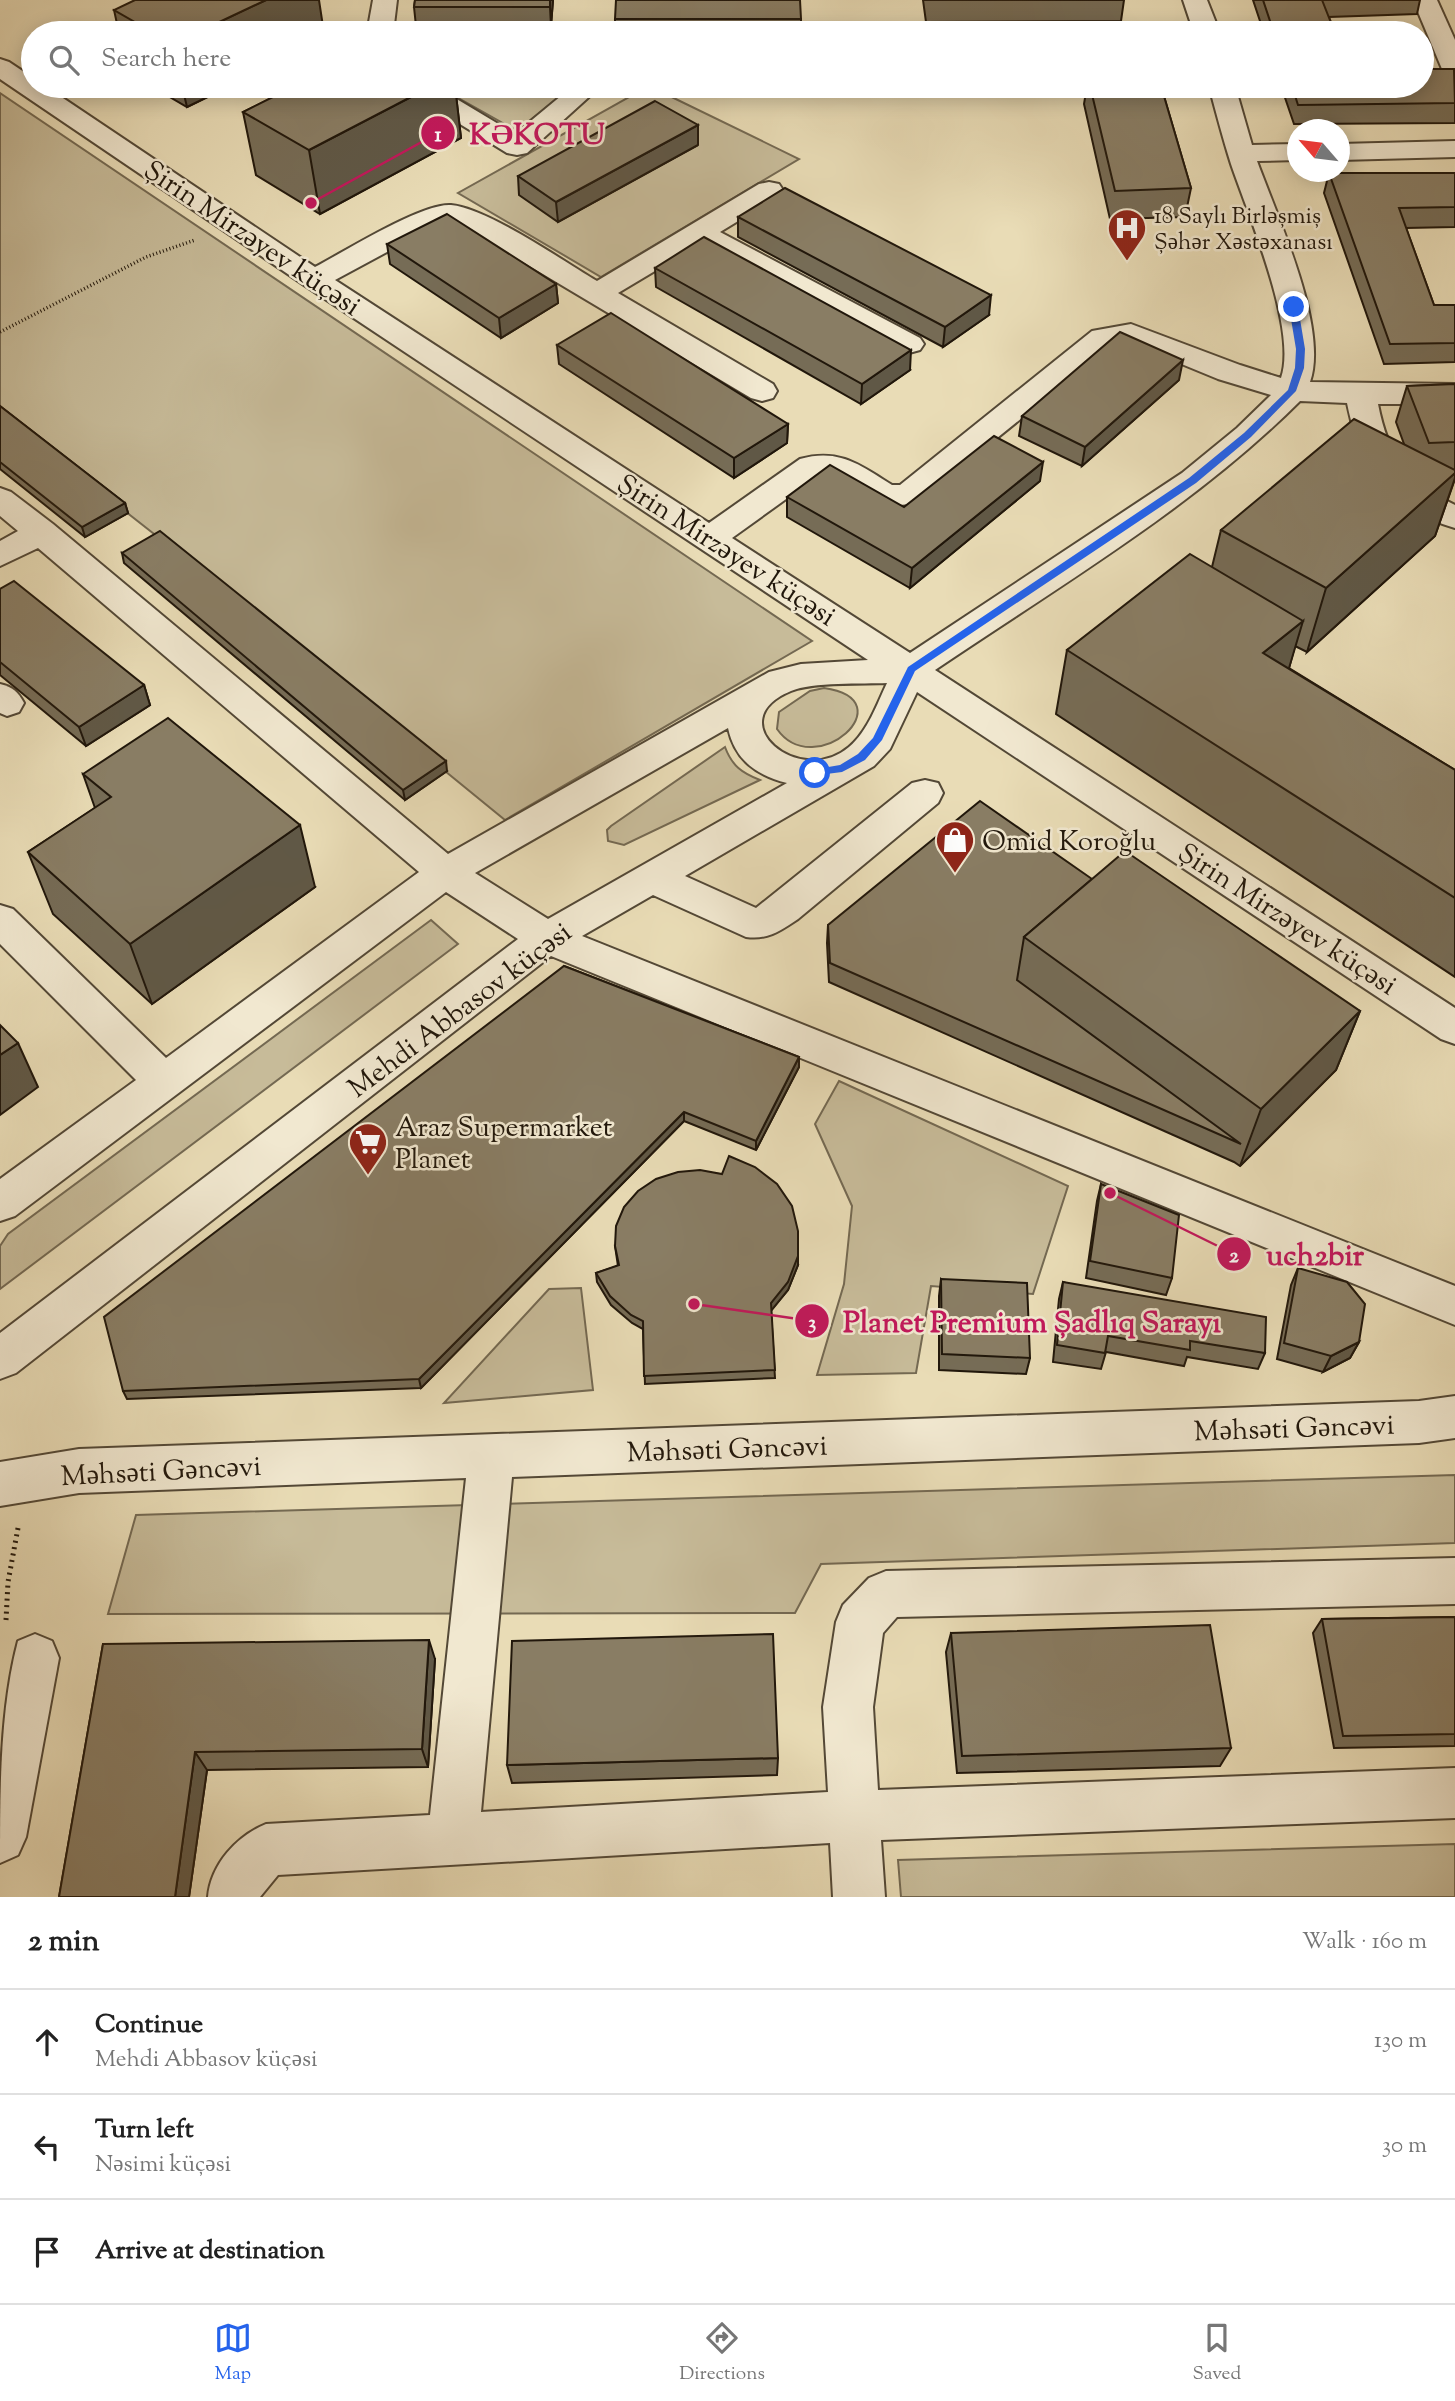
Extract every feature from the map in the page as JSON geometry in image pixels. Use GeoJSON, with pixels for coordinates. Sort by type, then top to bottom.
{"type":"FeatureCollection","features":[{"type":"Feature","properties":{"kind":"street"},"geometry":{"type":"LineString","coordinates":[[381,21],[384,0]]}},
{"type":"Feature","properties":{"kind":"street"},"geometry":{"type":"LineString","coordinates":[[1195,0],[1203,21]]}},
{"type":"Feature","properties":{"kind":"street"},"geometry":{"type":"LineString","coordinates":[[1425,0],[1455,69]]}},
{"type":"Feature","properties":{"kind":"street","name":"Şirin Mirzəyev küçəsi"},"geometry":{"type":"LineString","coordinates":[[0,67],[21,81]]}},
{"type":"Feature","properties":{"kind":"street","name":"Şirin Mirzəyev küçəsi"},"geometry":{"type":"LineString","coordinates":[[46,98],[314,279],[1455,1028]]}},
{"type":"Feature","properties":{"kind":"street"},"geometry":{"type":"LineString","coordinates":[[437,98],[517,147],[574,98]]}},
{"type":"Feature","properties":{"kind":"street"},"geometry":{"type":"LineString","coordinates":[[0,1203],[445,873],[782,681],[801,676],[911,669],[1193,480],[1248,435],[1292,391],[1300,368],[1301,349],[1294,307],[1241,153],[1225,98]]}},
{"type":"Feature","properties":{"kind":"street"},"geometry":{"type":"LineString","coordinates":[[1350,152],[1455,149]]}},
{"type":"Feature","properties":{"kind":"street"},"geometry":{"type":"LineString","coordinates":[[1241,153],[1287,152]]}},
{"type":"Feature","properties":{"kind":"street"},"geometry":{"type":"LineString","coordinates":[[598,293],[769,190]]}},
{"type":"Feature","properties":{"kind":"street"},"geometry":{"type":"LineString","coordinates":[[314,279],[427,219],[450,214],[469,218],[762,391]]}},
{"type":"Feature","properties":{"kind":"street"},"geometry":{"type":"LineString","coordinates":[[699,232],[909,344]]}},
{"type":"Feature","properties":{"kind":"street"},"geometry":{"type":"LineString","coordinates":[[710,538],[811,466],[838,466],[886,495],[907,495],[1103,337],[1131,333],[1229,372],[1292,391],[1455,394]]}},
{"type":"Feature","properties":{"kind":"street"},"geometry":{"type":"LineString","coordinates":[[1360,394],[1370,439],[1381,460],[1407,492],[1455,517]]}},
{"type":"Feature","properties":{"kind":"street"},"geometry":{"type":"LineString","coordinates":[[0,499],[445,873],[547,937],[1455,1306]]}},
{"type":"Feature","properties":{"kind":"street"},"geometry":{"type":"LineString","coordinates":[[0,555],[41,532]]}},
{"type":"Feature","properties":{"kind":"street","name":"Mehdi Abbasov küçəsi"},"geometry":{"type":"LineString","coordinates":[[0,1359],[547,937],[862,757],[877,740],[911,669]]}},
{"type":"Feature","properties":{"kind":"street"},"geometry":{"type":"LineString","coordinates":[[763,692],[749,709],[745,721],[749,742],[759,757],[773,766],[794,772],[815,773],[842,768]]}},
{"type":"Feature","properties":{"kind":"street"},"geometry":{"type":"LineString","coordinates":[[653,877],[746,922],[762,924],[785,909],[925,793]]}},
{"type":"Feature","properties":{"kind":"street"},"geometry":{"type":"LineString","coordinates":[[0,920],[164,1082]]}},
{"type":"Feature","properties":{"kind":"street","name":"Məhsəti Gəncəvi"},"geometry":{"type":"LineString","coordinates":[[0,1484],[79,1471],[1419,1422],[1455,1417]]}},
{"type":"Feature","properties":{"kind":"street"},"geometry":{"type":"LineString","coordinates":[[453,1839],[491,1457]]}},
{"type":"Feature","properties":{"kind":"street"},"geometry":{"type":"LineString","coordinates":[[859,1897],[848,1707],[860,1622],[886,1594],[1455,1581]]}},
{"type":"Feature","properties":{"kind":"street"},"geometry":{"type":"LineString","coordinates":[[0,1837],[35,1658]]}},
{"type":"Feature","properties":{"kind":"street"},"geometry":{"type":"LineString","coordinates":[[234,1897],[235,1884],[266,1850],[854,1816],[1455,1793]]}},
{"type":"Feature","properties":{"kind":"path"},"geometry":{"type":"LineString","coordinates":[[0,332],[146,257],[237,227]]}},
{"type":"Feature","properties":{"kind":"shaded area"},"geometry":{"type":"Polygon","coordinates":[[[0,93],[812,641],[505,820],[163,541],[0,413],[0,93]]]}},
{"type":"Feature","properties":{"kind":"shaded area"},"geometry":{"type":"Polygon","coordinates":[[[458,98],[558,98],[517,131],[458,98]]]}},
{"type":"Feature","properties":{"kind":"shaded area"},"geometry":{"type":"Polygon","coordinates":[[[628,98],[674,98],[799,159],[601,277],[458,193],[628,98]]]}},
{"type":"Feature","properties":{"kind":"shaded area"},"geometry":{"type":"Polygon","coordinates":[[[824,688],[847,695],[857,707],[856,720],[846,733],[830,743],[812,747],[793,743],[777,729],[779,712],[810,691],[824,688]]]}},
{"type":"Feature","properties":{"kind":"shaded area"},"geometry":{"type":"Polygon","coordinates":[[[725,747],[738,768],[760,780],[624,845],[608,841],[607,830],[611,826],[725,747]]]}},
{"type":"Feature","properties":{"kind":"shaded area"},"geometry":{"type":"Polygon","coordinates":[[[431,920],[458,944],[0,1289],[0,1246],[8,1234],[431,920]]]}},
{"type":"Feature","properties":{"kind":"shaded area"},"geometry":{"type":"Polygon","coordinates":[[[839,1081],[1068,1186],[1033,1294],[931,1286],[916,1373],[817,1375],[844,1284],[852,1206],[815,1124],[839,1081]]]}},
{"type":"Feature","properties":{"kind":"shaded area"},"geometry":{"type":"Polygon","coordinates":[[[581,1288],[593,1390],[444,1403],[549,1289],[581,1288]]]}},
{"type":"Feature","properties":{"kind":"shaded area"},"geometry":{"type":"Polygon","coordinates":[[[1455,1475],[1455,1543],[821,1564],[795,1613],[108,1614],[136,1515],[1455,1475]]]}},
{"type":"Feature","properties":{"kind":"shaded area"},"geometry":{"type":"Polygon","coordinates":[[[1455,1844],[1455,1897],[901,1897],[898,1860],[1455,1844]]]}},
{"type":"Feature","properties":{"kind":"building"},"geometry":{"type":"Polygon","coordinates":[[[135,0],[266,0],[221,21],[133,21],[114,10],[135,0]]]}},
{"type":"Feature","properties":{"kind":"building"},"geometry":{"type":"Polygon","coordinates":[[[415,0],[550,0],[550,7],[414,7],[415,0]]]}},
{"type":"Feature","properties":{"kind":"building"},"geometry":{"type":"Polygon","coordinates":[[[616,0],[800,0],[801,19],[615,19],[616,0]]]}},
{"type":"Feature","properties":{"kind":"building"},"geometry":{"type":"Polygon","coordinates":[[[1263,0],[1322,0],[1330,21],[1270,21],[1263,0]]]}},
{"type":"Feature","properties":{"kind":"building"},"geometry":{"type":"Polygon","coordinates":[[[1434,69],[1454,69],[1455,103],[1298,105],[1296,98],[1434,98],[1434,69]]]}},
{"type":"Feature","properties":{"kind":"building"},"geometry":{"type":"Polygon","coordinates":[[[271,98],[409,98],[309,150],[243,112],[271,98]]]}},
{"type":"Feature","properties":{"kind":"building"},"geometry":{"type":"Polygon","coordinates":[[[1093,98],[1165,98],[1191,188],[1115,191],[1093,98]]]}},
{"type":"Feature","properties":{"kind":"building"},"geometry":{"type":"Polygon","coordinates":[[[655,101],[698,125],[556,202],[518,176],[655,101]]]}},
{"type":"Feature","properties":{"kind":"building"},"geometry":{"type":"Polygon","coordinates":[[[1350,173],[1455,173],[1455,207],[1399,208],[1434,305],[1455,305],[1455,343],[1390,344],[1332,182],[1350,182],[1350,173]]]}},
{"type":"Feature","properties":{"kind":"building"},"geometry":{"type":"Polygon","coordinates":[[[785,188],[991,295],[945,327],[738,217],[785,188]]]}},
{"type":"Feature","properties":{"kind":"building"},"geometry":{"type":"Polygon","coordinates":[[[447,214],[556,284],[499,318],[387,244],[447,214]]]}},
{"type":"Feature","properties":{"kind":"building"},"geometry":{"type":"Polygon","coordinates":[[[704,237],[911,350],[862,384],[655,268],[704,237]]]}},
{"type":"Feature","properties":{"kind":"building"},"geometry":{"type":"Polygon","coordinates":[[[611,313],[788,424],[734,458],[557,345],[611,313]]]}},
{"type":"Feature","properties":{"kind":"building"},"geometry":{"type":"Polygon","coordinates":[[[1120,332],[1183,360],[1085,447],[1022,416],[1120,332]]]}},
{"type":"Feature","properties":{"kind":"building"},"geometry":{"type":"Polygon","coordinates":[[[1455,384],[1455,442],[1429,443],[1407,386],[1455,384]]]}},
{"type":"Feature","properties":{"kind":"building"},"geometry":{"type":"Polygon","coordinates":[[[0,406],[125,503],[82,527],[0,462],[0,406]]]}},
{"type":"Feature","properties":{"kind":"building"},"geometry":{"type":"Polygon","coordinates":[[[1354,419],[1455,470],[1455,473],[1326,588],[1221,530],[1354,419]]]}},
{"type":"Feature","properties":{"kind":"building"},"geometry":{"type":"Polygon","coordinates":[[[994,436],[1043,462],[912,568],[787,497],[830,465],[904,507],[994,436]]]}},
{"type":"Feature","properties":{"kind":"building"},"geometry":{"type":"Polygon","coordinates":[[[160,531],[446,761],[403,790],[122,553],[160,531]]]}},
{"type":"Feature","properties":{"kind":"building"},"geometry":{"type":"Polygon","coordinates":[[[1190,554],[1303,621],[1263,653],[1455,770],[1455,898],[1067,650],[1190,554]]]}},
{"type":"Feature","properties":{"kind":"building"},"geometry":{"type":"Polygon","coordinates":[[[14,581],[144,685],[79,727],[0,662],[0,589],[14,581]]]}},
{"type":"Feature","properties":{"kind":"building"},"geometry":{"type":"Polygon","coordinates":[[[168,718],[300,825],[130,944],[28,852],[111,797],[83,774],[168,718]]]}},
{"type":"Feature","properties":{"kind":"building"},"geometry":{"type":"Polygon","coordinates":[[[980,801],[1092,879],[1024,937],[1017,980],[1241,1144],[830,963],[828,925],[980,801]]]}},
{"type":"Feature","properties":{"kind":"building"},"geometry":{"type":"Polygon","coordinates":[[[1125,851],[1360,1011],[1261,1109],[1024,937],[1125,851]]]}},
{"type":"Feature","properties":{"kind":"building"},"geometry":{"type":"Polygon","coordinates":[[[564,966],[799,1057],[756,1141],[684,1112],[419,1379],[123,1391],[104,1317],[564,966]]]}},
{"type":"Feature","properties":{"kind":"building"},"geometry":{"type":"Polygon","coordinates":[[[0,1025],[18,1043],[0,1055],[0,1025]]]}},
{"type":"Feature","properties":{"kind":"building"},"geometry":{"type":"Polygon","coordinates":[[[729,1156],[755,1167],[777,1184],[792,1206],[798,1231],[798,1256],[788,1282],[771,1303],[775,1370],[644,1376],[643,1321],[631,1315],[610,1296],[596,1273],[619,1265],[615,1246],[616,1226],[624,1207],[638,1191],[656,1179],[678,1172],[700,1170],[722,1174],[729,1156]]]}},
{"type":"Feature","properties":{"kind":"building"},"geometry":{"type":"Polygon","coordinates":[[[1101,1184],[1179,1215],[1172,1278],[1090,1261],[1101,1184]]]}},
{"type":"Feature","properties":{"kind":"building"},"geometry":{"type":"Polygon","coordinates":[[[1298,1268],[1347,1282],[1365,1304],[1359,1342],[1331,1356],[1284,1343],[1298,1268]]]}},
{"type":"Feature","properties":{"kind":"building"},"geometry":{"type":"Polygon","coordinates":[[[941,1279],[1027,1283],[1030,1358],[942,1354],[941,1279]]]}},
{"type":"Feature","properties":{"kind":"building"},"geometry":{"type":"Polygon","coordinates":[[[1063,1282],[1266,1317],[1265,1353],[1190,1341],[1190,1350],[1108,1336],[1105,1353],[1057,1345],[1063,1282]]]}},
{"type":"Feature","properties":{"kind":"building"},"geometry":{"type":"Polygon","coordinates":[[[1455,1617],[1455,1734],[1343,1736],[1322,1619],[1455,1617]]]}},
{"type":"Feature","properties":{"kind":"building"},"geometry":{"type":"Polygon","coordinates":[[[1210,1625],[1231,1748],[962,1756],[951,1633],[1210,1625]]]}},
{"type":"Feature","properties":{"kind":"building"},"geometry":{"type":"Polygon","coordinates":[[[773,1634],[778,1758],[507,1765],[512,1641],[773,1634]]]}},
{"type":"Feature","properties":{"kind":"building"},"geometry":{"type":"Polygon","coordinates":[[[429,1640],[422,1749],[195,1752],[175,1897],[59,1897],[103,1644],[429,1640]]]}},
{"type":"Feature","properties":{"kind":"place","name":"KƏKOTU"},"geometry":{"type":"Point","coordinates":[311,203]}},
{"type":"Feature","properties":{"kind":"place","name":"18 Saylı Birləşmiş Şəhər Xəstəxanası"},"geometry":{"type":"Point","coordinates":[1127,262]}},
{"type":"Feature","properties":{"kind":"place","name":"Omid Koroğlu"},"geometry":{"type":"Point","coordinates":[955,874]}},
{"type":"Feature","properties":{"kind":"place","name":"Araz Supermarket Planet"},"geometry":{"type":"Point","coordinates":[368,1176]}},
{"type":"Feature","properties":{"kind":"place","name":"uch2bir"},"geometry":{"type":"Point","coordinates":[1110,1193]}},
{"type":"Feature","properties":{"kind":"place","name":"Planet Premium Şadlıq Sarayı"},"geometry":{"type":"Point","coordinates":[694,1304]}},
{"type":"Feature","properties":{"kind":"route"},"geometry":{"type":"LineString","coordinates":[[815,773],[842,768],[862,757],[877,740],[911,669],[1193,480],[1248,435],[1292,391],[1300,368],[1301,349],[1294,307]]}}]}
